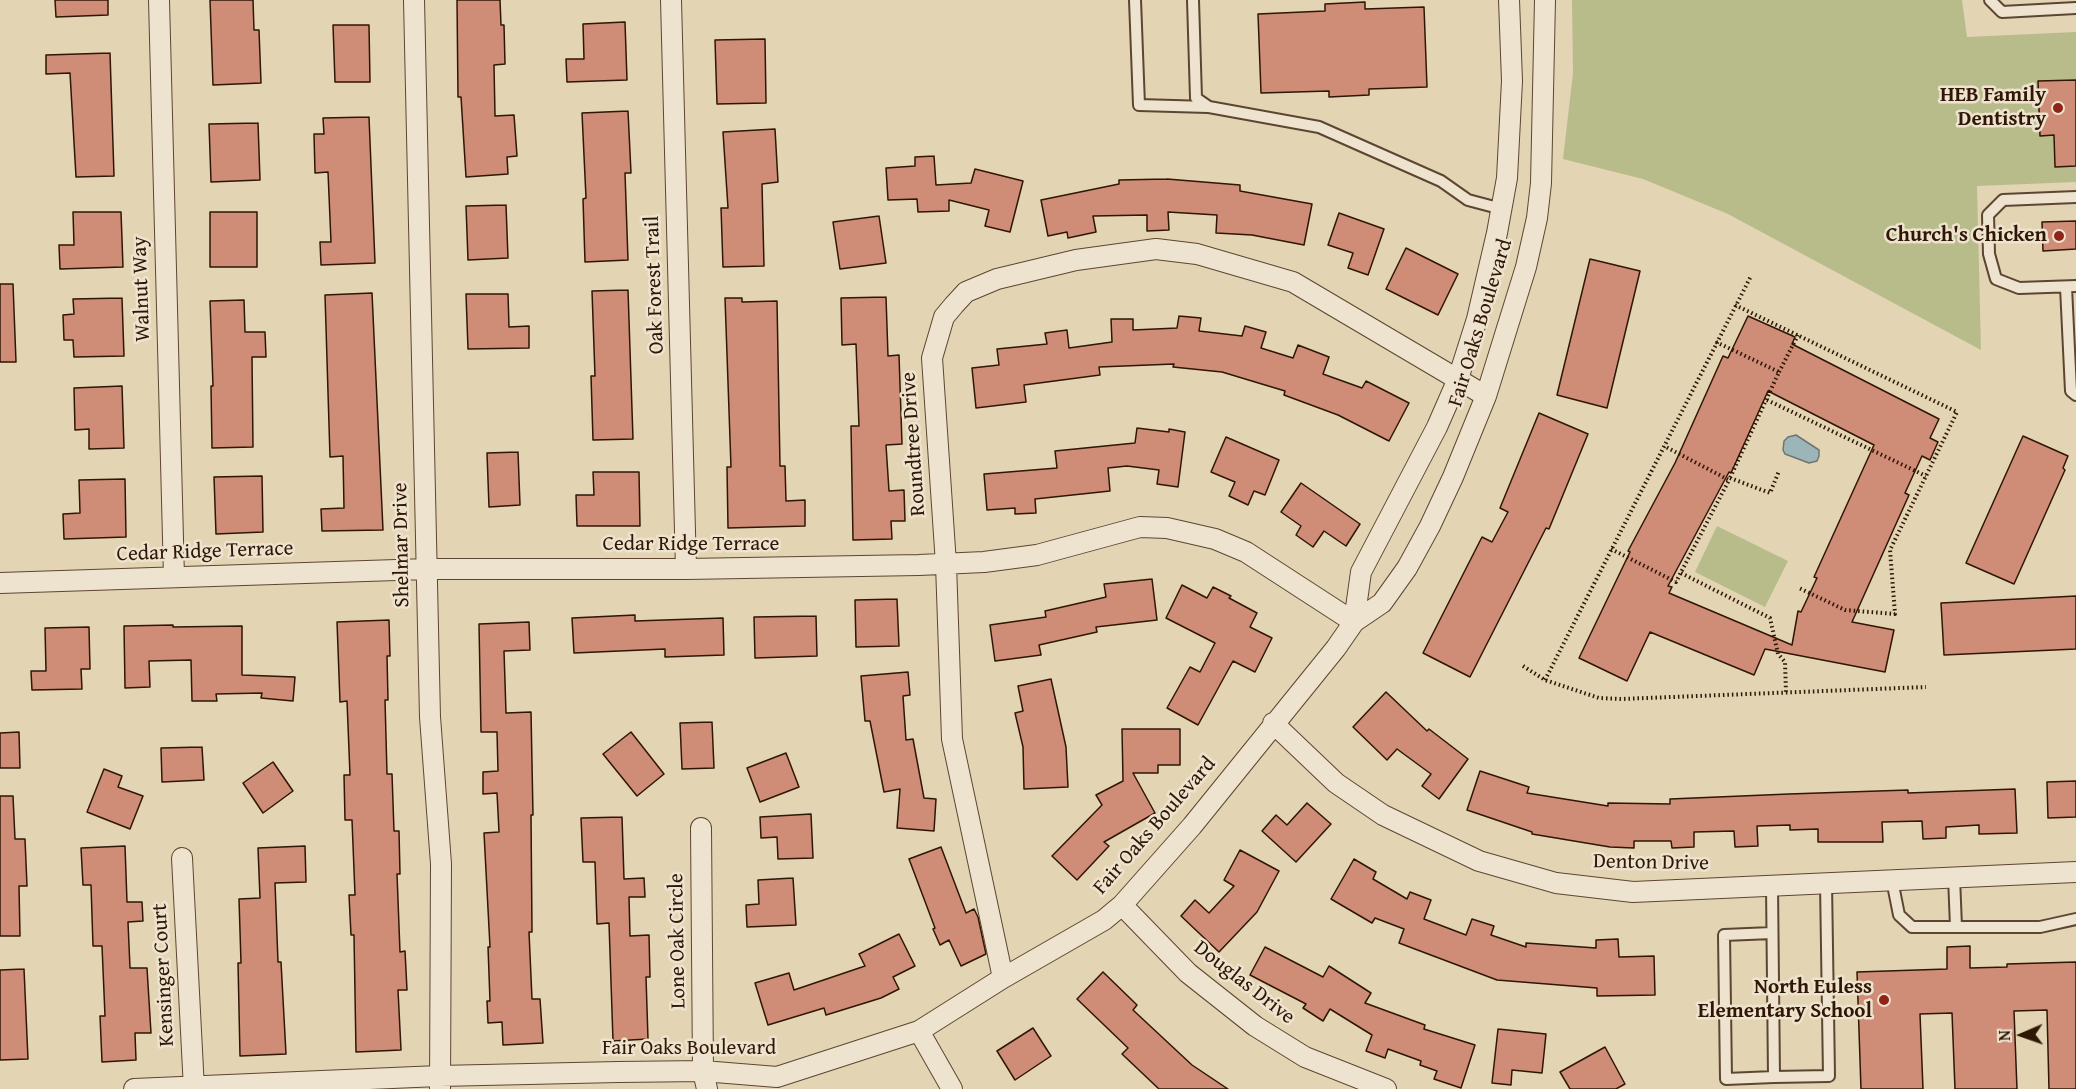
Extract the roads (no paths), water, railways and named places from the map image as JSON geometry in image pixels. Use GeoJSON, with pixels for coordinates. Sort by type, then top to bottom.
{"type":"FeatureCollection","features":[{"type":"Feature","properties":{"kind":"street","name":"Walnut Way"},"geometry":{"type":"LineString","coordinates":[[159,0],[174,577]]}},
{"type":"Feature","properties":{"kind":"street","name":"Shelmar Drive"},"geometry":{"type":"LineString","coordinates":[[414,0],[430,717],[441,864],[440,1082]]}},
{"type":"Feature","properties":{"kind":"street","name":"Oak Forest Trail"},"geometry":{"type":"LineString","coordinates":[[671,0],[686,569]]}},
{"type":"Feature","properties":{"kind":"street","name":"Fair Oaks Boulevard"},"geometry":{"type":"LineString","coordinates":[[1354,622],[1362,572],[1437,427],[1458,380],[1477,319],[1507,178],[1512,81],[1509,0]]}},
{"type":"Feature","properties":{"kind":"street","name":"Fair Oaks Boulevard"},"geometry":{"type":"LineString","coordinates":[[134,1089],[777,1077],[919,1031],[1003,978],[1104,920],[1122,905],[1192,826],[1336,648],[1354,622],[1382,603],[1407,568],[1449,487],[1486,396],[1527,267],[1537,218],[1541,183],[1545,0]]}},
{"type":"Feature","properties":{"kind":"street"},"geometry":{"type":"LineString","coordinates":[[1507,178],[1541,183]]}},
{"type":"Feature","properties":{"kind":"street","name":"Roundtree Drive"},"geometry":{"type":"LineString","coordinates":[[1003,978],[952,739],[946,564],[932,358],[945,317],[954,305],[966,292],[997,279],[1076,260],[1156,249],[1197,254],[1293,282],[1486,396]]}},
{"type":"Feature","properties":{"kind":"street","name":"Cedar Ridge Terrace"},"geometry":{"type":"LineString","coordinates":[[0,583],[427,569],[824,568],[946,564],[1037,555],[1140,527],[1167,528],[1215,539],[1246,552],[1354,622]]}},
{"type":"Feature","properties":{"kind":"street","name":"Denton Drive"},"geometry":{"type":"LineString","coordinates":[[1274,723],[1336,783],[1383,815],[1479,861],[1556,884],[1633,892],[2076,872]]}},
{"type":"Feature","properties":{"kind":"street","name":"Lone Oak Circle"},"geometry":{"type":"LineString","coordinates":[[701,828],[705,1080]]}},
{"type":"Feature","properties":{"kind":"street","name":"Kensinger Court"},"geometry":{"type":"LineString","coordinates":[[182,858],[194,1088]]}},
{"type":"Feature","properties":{"kind":"street","name":"Douglas Drive"},"geometry":{"type":"LineString","coordinates":[[1122,905],[1188,973],[1255,1026],[1305,1057],[1386,1089]]}},
{"type":"Feature","properties":{"kind":"street"},"geometry":{"type":"LineString","coordinates":[[919,1031],[952,1089]]}},
{"type":"Feature","properties":{"kind":"lane"},"geometry":{"type":"LineString","coordinates":[[1135,0],[1139,105],[1209,107],[1320,127],[1441,181],[1468,200],[1502,209]]}},
{"type":"Feature","properties":{"kind":"lane"},"geometry":{"type":"LineString","coordinates":[[1193,0],[1196,98],[1209,107]]}},
{"type":"Feature","properties":{"kind":"lane"},"geometry":{"type":"LineString","coordinates":[[1990,0],[2002,12],[2076,8]]}},
{"type":"Feature","properties":{"kind":"lane"},"geometry":{"type":"LineString","coordinates":[[2076,197],[2003,200],[1988,215],[1989,254],[1996,279],[2019,288],[2071,286],[2071,390],[2076,395]]}},
{"type":"Feature","properties":{"kind":"lane"},"geometry":{"type":"LineString","coordinates":[[1954,877],[1956,927]]}},
{"type":"Feature","properties":{"kind":"lane"},"geometry":{"type":"LineString","coordinates":[[1892,880],[1899,915],[1912,927],[2040,927],[2076,919]]}},
{"type":"Feature","properties":{"kind":"lane"},"geometry":{"type":"LineString","coordinates":[[1772,933],[1724,935],[1726,1079],[1829,1076],[1826,883]]}},
{"type":"Feature","properties":{"kind":"lane"},"geometry":{"type":"LineString","coordinates":[[1772,886],[1774,1077]]}},
{"type":"Feature","properties":{"kind":"water"},"geometry":{"type":"Polygon","coordinates":[[[1796,435],[1819,450],[1817,461],[1809,463],[1785,454],[1784,441],[1796,435]]]}},
{"type":"Feature","properties":{"kind":"place","name":"HEB Family Dentistry"},"geometry":{"type":"Point","coordinates":[2058,108]}},
{"type":"Feature","properties":{"kind":"place","name":"Church's Chicken"},"geometry":{"type":"Point","coordinates":[2059,236]}},
{"type":"Feature","properties":{"kind":"place","name":"North Euless Elementary School"},"geometry":{"type":"Point","coordinates":[1884,1000]}}]}
